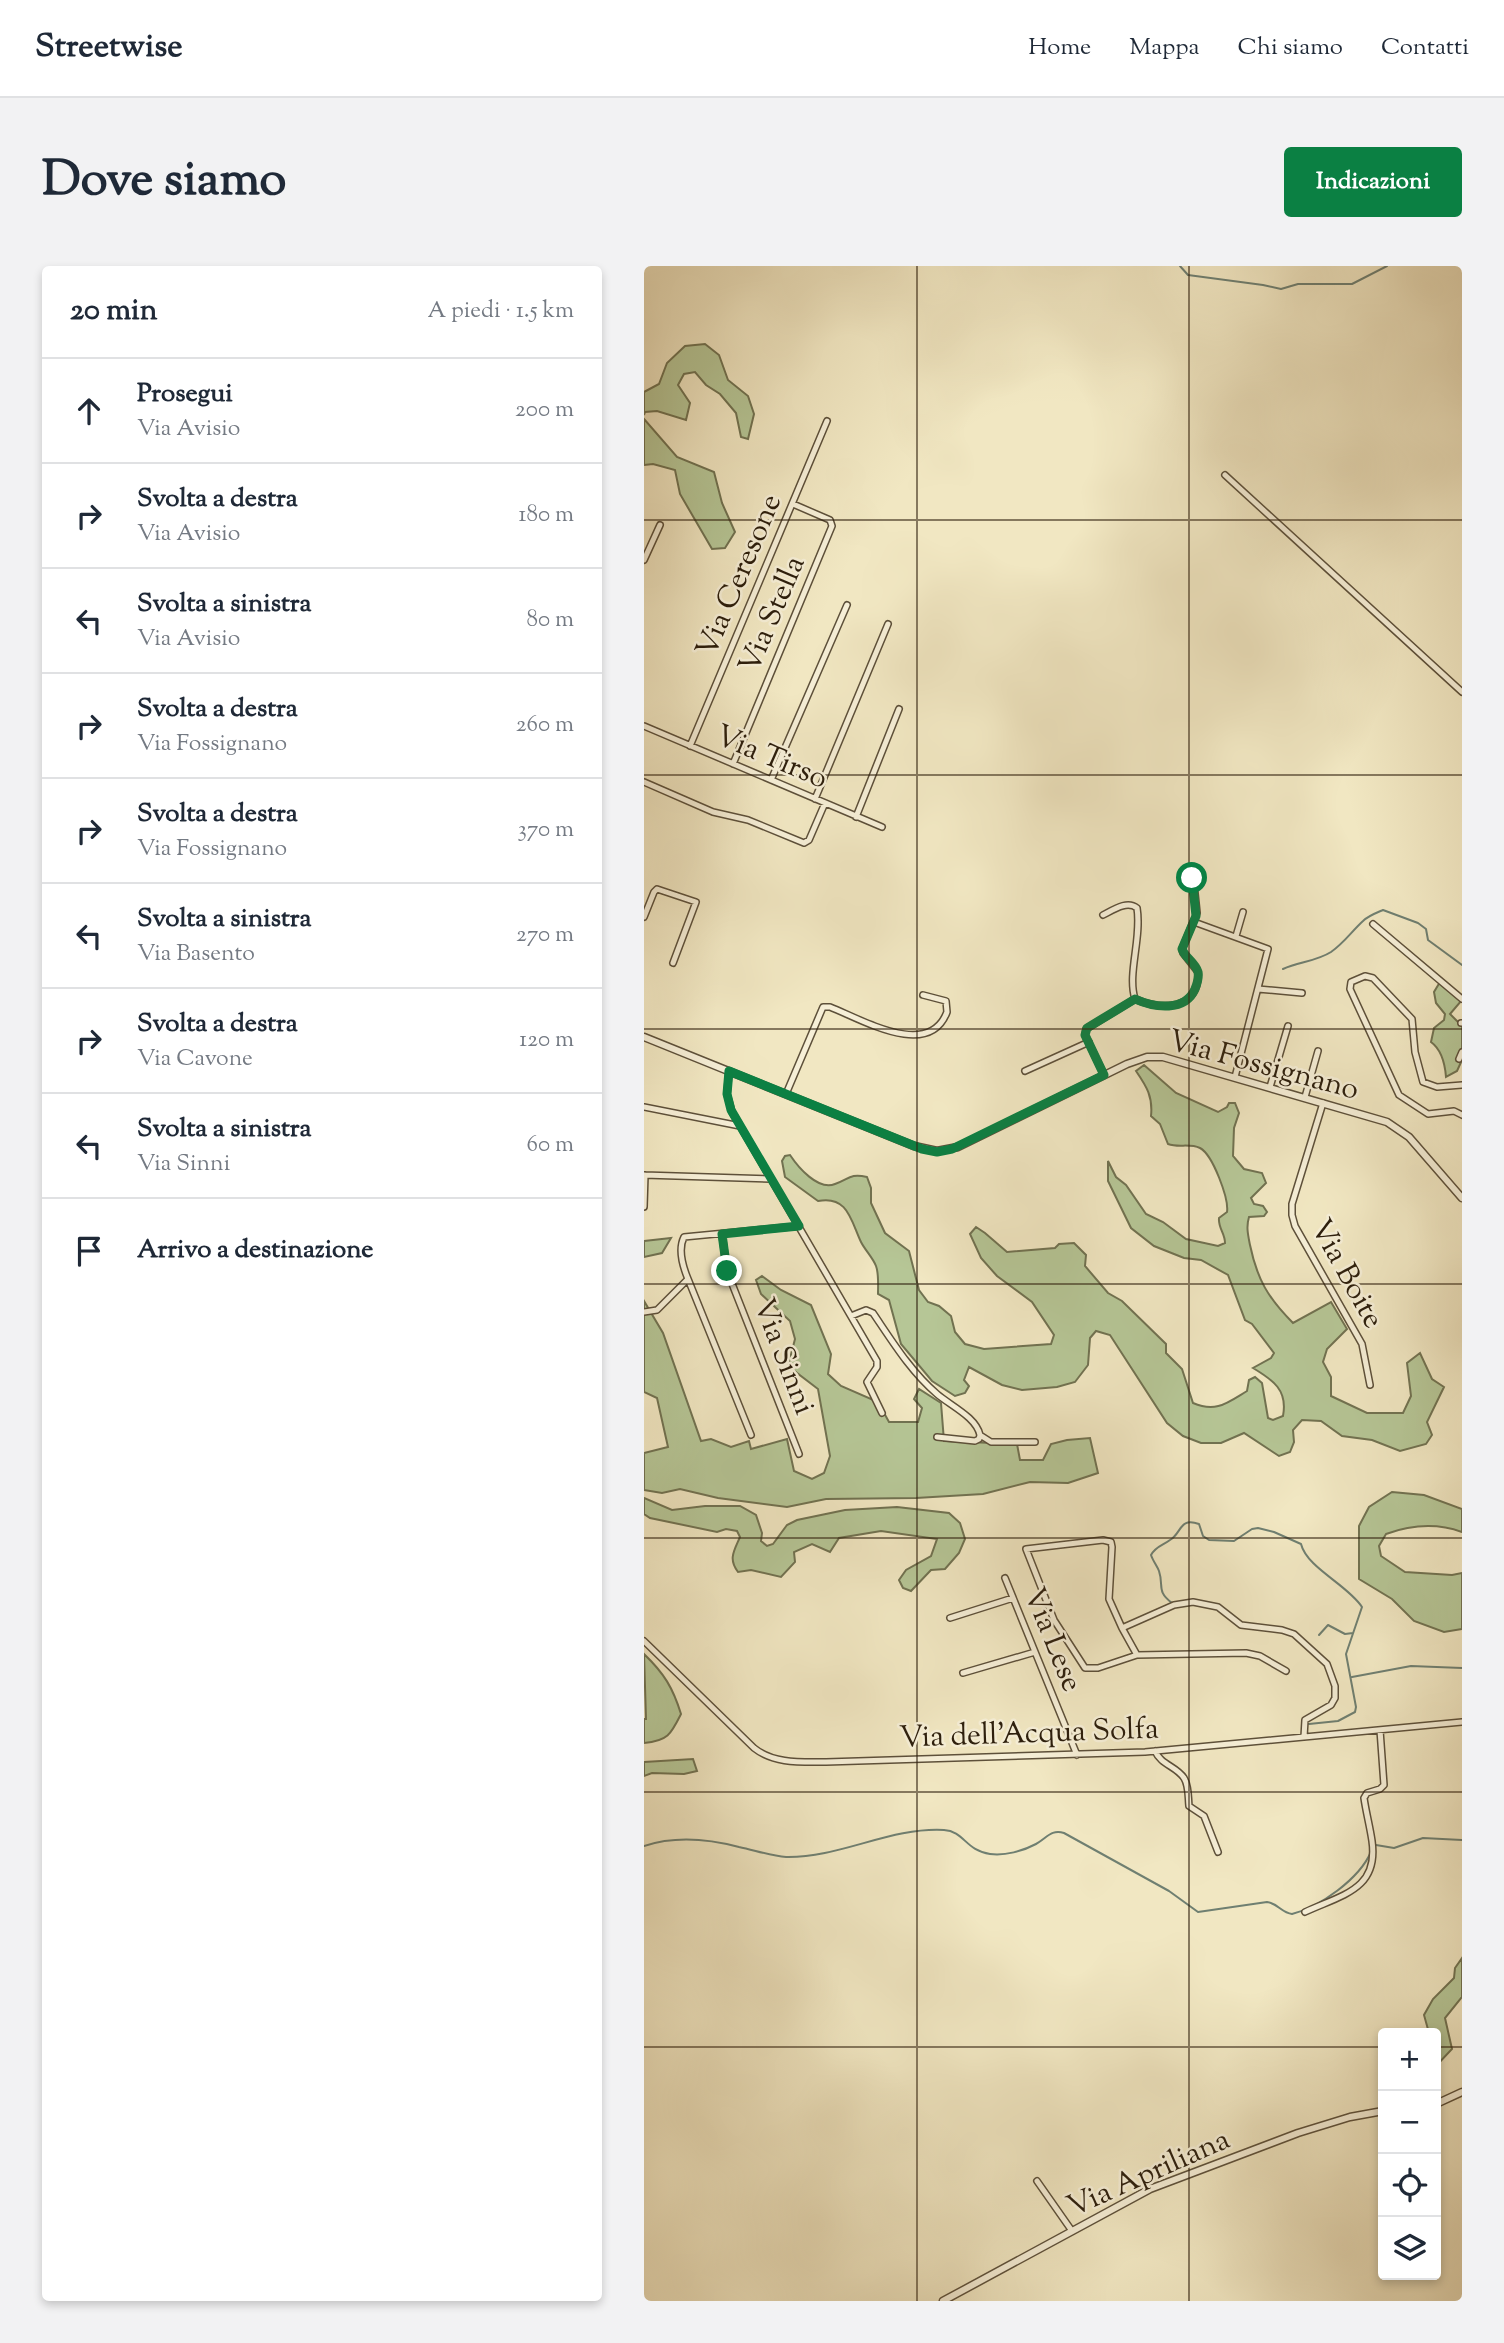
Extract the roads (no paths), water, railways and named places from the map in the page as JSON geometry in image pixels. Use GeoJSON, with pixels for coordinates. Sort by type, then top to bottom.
{"type":"FeatureCollection","features":[{"type":"Feature","properties":{"kind":"street","name":"Via Ceresone"},"geometry":{"type":"LineString","coordinates":[[691,746],[827,422]]}},
{"type":"Feature","properties":{"kind":"street"},"geometry":{"type":"LineString","coordinates":[[1225,475],[1462,692]]}},
{"type":"Feature","properties":{"kind":"street","name":"Via Stella"},"geometry":{"type":"LineString","coordinates":[[733,764],[832,527],[830,520],[793,504]]}},
{"type":"Feature","properties":{"kind":"street"},"geometry":{"type":"LineString","coordinates":[[644,560],[660,525]]}},
{"type":"Feature","properties":{"kind":"street"},"geometry":{"type":"LineString","coordinates":[[771,780],[847,605]]}},
{"type":"Feature","properties":{"kind":"street"},"geometry":{"type":"LineString","coordinates":[[815,799],[888,624]]}},
{"type":"Feature","properties":{"kind":"street"},"geometry":{"type":"LineString","coordinates":[[856,817],[899,709]]}},
{"type":"Feature","properties":{"kind":"street","name":"Via Tirso"},"geometry":{"type":"LineString","coordinates":[[644,726],[882,827]]}},
{"type":"Feature","properties":{"kind":"street"},"geometry":{"type":"LineString","coordinates":[[644,782],[713,812],[751,821],[804,843],[810,839],[825,803]]}},
{"type":"Feature","properties":{"kind":"street"},"geometry":{"type":"LineString","coordinates":[[1135,999],[1163,1006],[1178,1004],[1190,997],[1197,985],[1198,972],[1182,949],[1197,910],[1193,874]]}},
{"type":"Feature","properties":{"kind":"street"},"geometry":{"type":"LineString","coordinates":[[644,916],[657,889],[695,902],[673,963]]}},
{"type":"Feature","properties":{"kind":"street"},"geometry":{"type":"LineString","coordinates":[[1102,915],[1128,905],[1137,908],[1137,951],[1132,982],[1135,999]]}},
{"type":"Feature","properties":{"kind":"street"},"geometry":{"type":"LineString","coordinates":[[1236,936],[1243,912]]}},
{"type":"Feature","properties":{"kind":"street"},"geometry":{"type":"LineString","coordinates":[[1194,922],[1267,948],[1268,953],[1235,1077]]}},
{"type":"Feature","properties":{"kind":"street"},"geometry":{"type":"LineString","coordinates":[[1373,924],[1462,999]]}},
{"type":"Feature","properties":{"kind":"street"},"geometry":{"type":"LineString","coordinates":[[1462,1085],[1437,1087],[1423,1082],[1416,1058],[1415,1029],[1410,1016],[1373,978],[1365,976],[1351,982],[1350,988],[1399,1095],[1428,1114],[1454,1111],[1462,1115]]}},
{"type":"Feature","properties":{"kind":"street"},"geometry":{"type":"LineString","coordinates":[[1258,989],[1302,993]]}},
{"type":"Feature","properties":{"kind":"street"},"geometry":{"type":"LineString","coordinates":[[786,1094],[823,1007],[830,1007],[899,1034],[914,1036],[939,1026],[948,1009],[946,1000],[923,995]]}},
{"type":"Feature","properties":{"kind":"street"},"geometry":{"type":"LineString","coordinates":[[1104,1075],[1085,1034],[1087,1028],[1135,999]]}},
{"type":"Feature","properties":{"kind":"street"},"geometry":{"type":"LineString","coordinates":[[1270,1087],[1288,1026]]}},
{"type":"Feature","properties":{"kind":"street","name":"Via Fossignano"},"geometry":{"type":"LineString","coordinates":[[644,1037],[914,1146],[937,1152],[955,1148],[1133,1061],[1156,1056],[1378,1119],[1401,1130],[1462,1198]]}},
{"type":"Feature","properties":{"kind":"street"},"geometry":{"type":"LineString","coordinates":[[1025,1071],[1089,1042]]}},
{"type":"Feature","properties":{"kind":"street"},"geometry":{"type":"LineString","coordinates":[[1305,1097],[1318,1051]]}},
{"type":"Feature","properties":{"kind":"street"},"geometry":{"type":"LineString","coordinates":[[1459,1059],[1462,1052]]}},
{"type":"Feature","properties":{"kind":"street"},"geometry":{"type":"LineString","coordinates":[[729,1071],[728,1099],[740,1126],[878,1363],[867,1382],[882,1413]]}},
{"type":"Feature","properties":{"kind":"street","name":"Via Boite"},"geometry":{"type":"LineString","coordinates":[[1323,1103],[1292,1204],[1292,1215],[1295,1226],[1362,1344],[1370,1385]]}},
{"type":"Feature","properties":{"kind":"street"},"geometry":{"type":"LineString","coordinates":[[644,1107],[740,1126]]}},
{"type":"Feature","properties":{"kind":"street"},"geometry":{"type":"LineString","coordinates":[[644,1207],[644,1175],[771,1179]]}},
{"type":"Feature","properties":{"kind":"street"},"geometry":{"type":"LineString","coordinates":[[722,1234],[799,1226]]}},
{"type":"Feature","properties":{"kind":"street","name":"Via Sinni"},"geometry":{"type":"LineString","coordinates":[[751,1435],[688,1279],[683,1263],[682,1239],[687,1236],[722,1234],[727,1271],[799,1454]]}},
{"type":"Feature","properties":{"kind":"street"},"geometry":{"type":"LineString","coordinates":[[644,1312],[657,1310],[688,1279]]}},
{"type":"Feature","properties":{"kind":"street"},"geometry":{"type":"LineString","coordinates":[[852,1316],[866,1310],[873,1312],[924,1381],[972,1422],[980,1435],[989,1442],[1035,1442]]}},
{"type":"Feature","properties":{"kind":"street"},"geometry":{"type":"LineString","coordinates":[[937,1437],[975,1441],[980,1435]]}},
{"type":"Feature","properties":{"kind":"street"},"geometry":{"type":"LineString","coordinates":[[1137,1655],[1112,1610],[1109,1599],[1111,1542],[1103,1540],[1026,1549],[1054,1620],[1082,1666],[1094,1669],[1137,1655],[1252,1654],[1286,1671]]}},
{"type":"Feature","properties":{"kind":"street","name":"Via Lese"},"geometry":{"type":"LineString","coordinates":[[1005,1578],[1077,1755]]}},
{"type":"Feature","properties":{"kind":"street"},"geometry":{"type":"LineString","coordinates":[[950,1618],[1013,1598]]}},
{"type":"Feature","properties":{"kind":"street"},"geometry":{"type":"LineString","coordinates":[[1122,1628],[1177,1604],[1193,1602],[1220,1608],[1241,1625],[1294,1634],[1327,1664],[1333,1675],[1335,1690],[1335,1699],[1329,1706],[1306,1719],[1304,1737]]}},
{"type":"Feature","properties":{"kind":"street","name":"Via dell'Acqua Solfa"},"geometry":{"type":"LineString","coordinates":[[644,1641],[738,1735],[757,1751],[772,1758],[817,1762],[1154,1751],[1462,1722]]}},
{"type":"Feature","properties":{"kind":"street"},"geometry":{"type":"LineString","coordinates":[[963,1674],[1035,1652]]}},
{"type":"Feature","properties":{"kind":"street"},"geometry":{"type":"LineString","coordinates":[[1305,1912],[1362,1884],[1371,1871],[1373,1842],[1364,1798],[1367,1793],[1380,1790],[1384,1786],[1380,1730]]}},
{"type":"Feature","properties":{"kind":"street"},"geometry":{"type":"LineString","coordinates":[[1154,1751],[1160,1760],[1184,1778],[1190,1807],[1203,1815],[1218,1852]]}},
{"type":"Feature","properties":{"kind":"street"},"geometry":{"type":"LineString","coordinates":[[1441,2102],[1462,2092]]}},
{"type":"Feature","properties":{"kind":"street","name":"Via Apriliana"},"geometry":{"type":"LineString","coordinates":[[943,2301],[1156,2187],[1298,2133],[1350,2117],[1378,2112]]}},
{"type":"Feature","properties":{"kind":"street"},"geometry":{"type":"LineString","coordinates":[[1037,2181],[1072,2231]]}},
{"type":"Feature","properties":{"kind":"waterway"},"geometry":{"type":"LineString","coordinates":[[1180,266],[1188,275],[1281,289],[1298,284],[1352,284],[1387,266]]}},
{"type":"Feature","properties":{"kind":"waterway"},"geometry":{"type":"LineString","coordinates":[[1283,969],[1331,952],[1365,919],[1383,910],[1418,923],[1426,929],[1428,940],[1462,965]]}},
{"type":"Feature","properties":{"kind":"waterway"},"geometry":{"type":"LineString","coordinates":[[1172,1603],[1162,1592],[1159,1571],[1151,1555],[1174,1537],[1184,1524],[1199,1524],[1203,1536],[1209,1540],[1234,1541],[1258,1528],[1301,1544],[1311,1561],[1362,1607],[1346,1654],[1355,1712],[1338,1721],[1309,1724]]}},
{"type":"Feature","properties":{"kind":"waterway"},"geometry":{"type":"LineString","coordinates":[[1319,1635],[1328,1625],[1345,1634],[1353,1633]]}},
{"type":"Feature","properties":{"kind":"waterway"},"geometry":{"type":"LineString","coordinates":[[1352,1677],[1411,1666],[1462,1668]]}},
{"type":"Feature","properties":{"kind":"waterway"},"geometry":{"type":"LineString","coordinates":[[644,1846],[667,1841],[692,1840],[728,1844],[786,1857],[806,1856],[904,1833],[944,1830],[951,1831],[982,1852],[1002,1854],[1025,1849],[1052,1833],[1060,1832],[1169,1891],[1198,1912],[1267,1902],[1292,1914],[1314,1905],[1338,1890],[1358,1872],[1371,1852]]}},
{"type":"Feature","properties":{"kind":"waterway"},"geometry":{"type":"LineString","coordinates":[[1376,1845],[1394,1848],[1423,1838],[1462,1840]]}}]}
